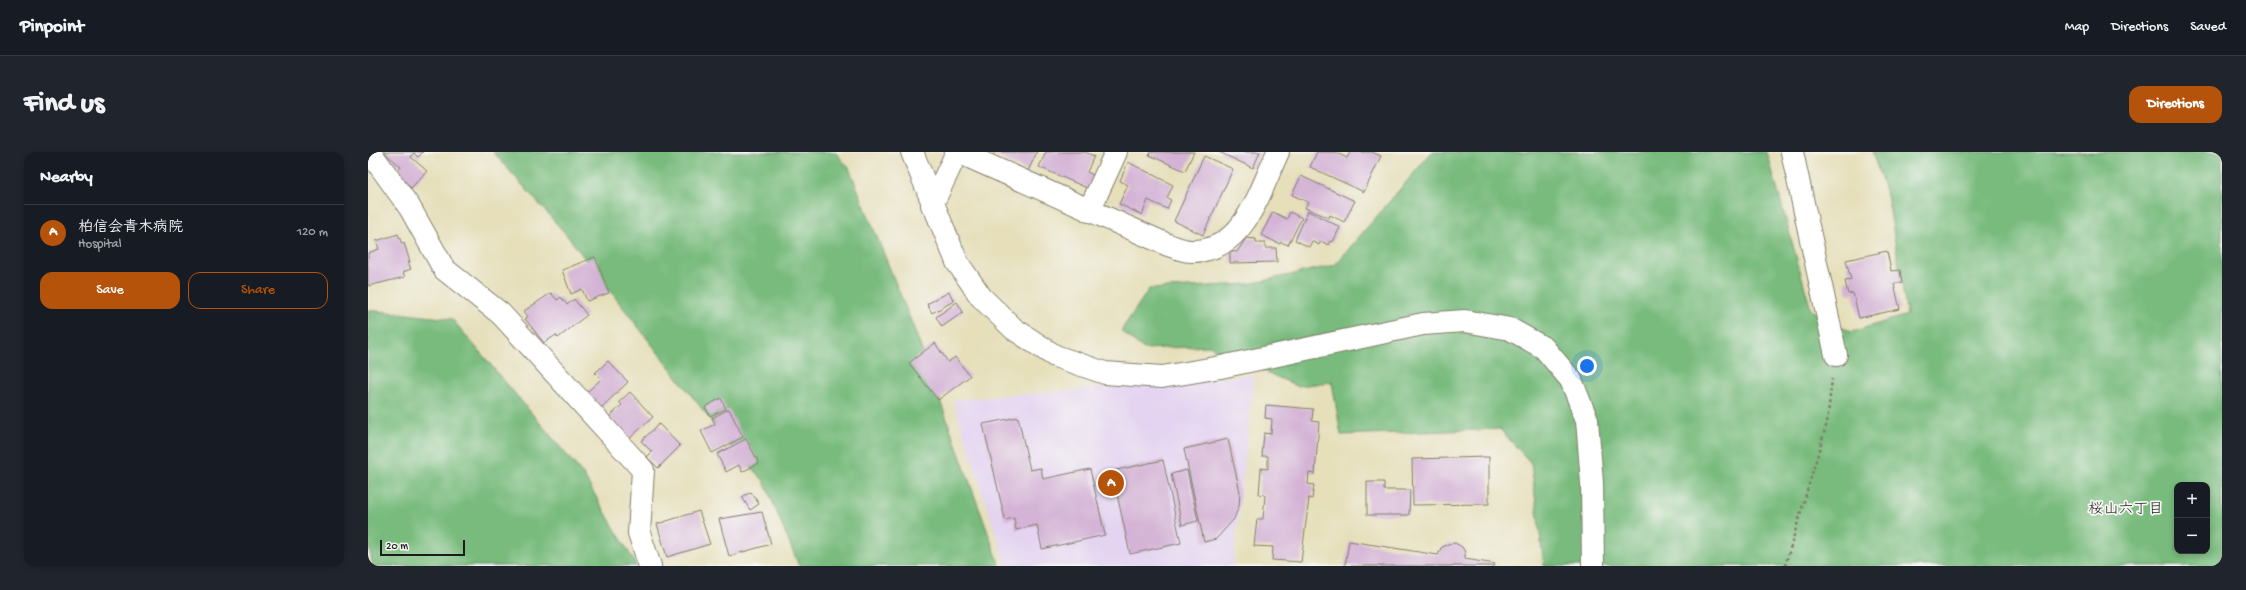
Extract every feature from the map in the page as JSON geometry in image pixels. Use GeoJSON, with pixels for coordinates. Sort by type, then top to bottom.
{"type":"FeatureCollection","features":[{"type":"Feature","properties":{"kind":"street"},"geometry":{"type":"LineString","coordinates":[[370,152],[410,208],[444,269],[501,314],[643,470],[639,533],[650,566]]}},
{"type":"Feature","properties":{"kind":"street"},"geometry":{"type":"LineString","coordinates":[[912,152],[932,205],[957,262],[981,297],[1014,329],[1055,356],[1104,373],[1162,377],[1221,367],[1423,324],[1444,322],[1465,321],[1510,330],[1544,348],[1571,380],[1587,420],[1592,483],[1593,566]]}},
{"type":"Feature","properties":{"kind":"street"},"geometry":{"type":"LineString","coordinates":[[932,205],[958,152],[1168,246],[1191,251],[1210,249],[1230,239],[1244,223],[1278,152]]}},
{"type":"Feature","properties":{"kind":"street"},"geometry":{"type":"LineString","coordinates":[[1089,211],[1116,152]]}},
{"type":"Feature","properties":{"kind":"street"},"geometry":{"type":"LineString","coordinates":[[1792,152],[1836,355]]}},
{"type":"Feature","properties":{"kind":"path"},"geometry":{"type":"LineString","coordinates":[[1785,566],[1827,423],[1836,355]]}},
{"type":"Feature","properties":{"kind":"shaded area"},"geometry":{"type":"Polygon","coordinates":[[[1254,375],[1233,566],[1006,566],[953,400],[1254,375]]]}},
{"type":"Feature","properties":{"kind":"green space"},"geometry":{"type":"Polygon","coordinates":[[[493,152],[835,152],[849,168],[913,326],[1000,566],[799,566],[764,481],[734,450],[565,233],[493,152]]]}},
{"type":"Feature","properties":{"kind":"green space"},"geometry":{"type":"Polygon","coordinates":[[[1432,152],[1767,152],[1811,310],[1851,332],[1907,315],[1888,199],[1872,152],[2222,152],[2222,566],[1544,566],[1531,463],[1500,429],[1341,435],[1332,382],[1297,386],[1209,346],[1144,349],[1121,331],[1149,289],[1249,284],[1335,265],[1432,152]]]}},
{"type":"Feature","properties":{"kind":"green space"},"geometry":{"type":"Polygon","coordinates":[[[368,310],[452,319],[582,473],[637,566],[373,566],[368,542],[368,310]]]}},
{"type":"Feature","properties":{"kind":"building"},"geometry":{"type":"Polygon","coordinates":[[[384,152],[423,152],[418,157],[414,153],[411,157],[427,171],[411,188],[395,174],[401,167],[384,152]]]}},
{"type":"Feature","properties":{"kind":"building"},"geometry":{"type":"Polygon","coordinates":[[[995,152],[1037,152],[1028,171],[993,155],[995,152]]]}},
{"type":"Feature","properties":{"kind":"building"},"geometry":{"type":"Polygon","coordinates":[[[1046,152],[1085,152],[1094,156],[1087,172],[1093,175],[1087,188],[1039,167],[1046,152]]]}},
{"type":"Feature","properties":{"kind":"building"},"geometry":{"type":"Polygon","coordinates":[[[1150,152],[1194,152],[1185,171],[1149,155],[1150,152]]]}},
{"type":"Feature","properties":{"kind":"building"},"geometry":{"type":"Polygon","coordinates":[[[1219,152],[1260,152],[1253,168],[1219,152]]]}},
{"type":"Feature","properties":{"kind":"building"},"geometry":{"type":"Polygon","coordinates":[[[1317,152],[1335,152],[1347,158],[1350,152],[1372,152],[1381,156],[1364,192],[1310,167],[1317,152]]]}},
{"type":"Feature","properties":{"kind":"building"},"geometry":{"type":"Polygon","coordinates":[[[1204,156],[1233,169],[1203,235],[1174,221],[1204,156]]]}},
{"type":"Feature","properties":{"kind":"building"},"geometry":{"type":"Polygon","coordinates":[[[1128,162],[1173,185],[1167,198],[1171,200],[1167,209],[1148,200],[1142,215],[1119,204],[1128,185],[1120,181],[1128,162]]]}},
{"type":"Feature","properties":{"kind":"building"},"geometry":{"type":"Polygon","coordinates":[[[1301,176],[1355,201],[1344,222],[1330,215],[1329,218],[1305,208],[1308,202],[1292,195],[1301,176]]]}},
{"type":"Feature","properties":{"kind":"building"},"geometry":{"type":"Polygon","coordinates":[[[1308,211],[1340,227],[1333,242],[1330,241],[1328,245],[1321,241],[1319,245],[1312,241],[1309,247],[1295,240],[1308,211]]]}},
{"type":"Feature","properties":{"kind":"building"},"geometry":{"type":"Polygon","coordinates":[[[1273,212],[1287,219],[1290,212],[1302,218],[1288,245],[1281,242],[1280,244],[1261,235],[1273,212]]]}},
{"type":"Feature","properties":{"kind":"building"},"geometry":{"type":"Polygon","coordinates":[[[398,234],[402,244],[404,243],[411,269],[403,272],[405,277],[368,286],[368,253],[379,249],[376,241],[398,234]]]}},
{"type":"Feature","properties":{"kind":"building"},"geometry":{"type":"Polygon","coordinates":[[[1246,238],[1256,239],[1256,243],[1265,243],[1265,248],[1276,248],[1277,262],[1230,263],[1230,251],[1237,252],[1246,238]]]}},
{"type":"Feature","properties":{"kind":"building"},"geometry":{"type":"Polygon","coordinates":[[[1887,251],[1891,271],[1900,270],[1902,283],[1894,284],[1900,309],[1859,318],[1853,293],[1848,294],[1845,281],[1851,280],[1846,260],[1887,251]]]}},
{"type":"Feature","properties":{"kind":"building"},"geometry":{"type":"Polygon","coordinates":[[[595,257],[609,293],[587,301],[582,289],[571,294],[562,270],[595,257]]]}},
{"type":"Feature","properties":{"kind":"building"},"geometry":{"type":"Polygon","coordinates":[[[949,292],[954,301],[932,313],[927,304],[949,292]]]}},
{"type":"Feature","properties":{"kind":"building"},"geometry":{"type":"Polygon","coordinates":[[[551,293],[557,300],[561,297],[567,305],[574,299],[587,315],[558,338],[556,335],[544,343],[525,319],[528,317],[524,311],[551,293]]]}},
{"type":"Feature","properties":{"kind":"building"},"geometry":{"type":"Polygon","coordinates":[[[957,302],[963,312],[942,327],[936,317],[957,302]]]}},
{"type":"Feature","properties":{"kind":"building"},"geometry":{"type":"Polygon","coordinates":[[[935,343],[948,362],[955,357],[970,376],[938,400],[909,363],[935,343]]]}},
{"type":"Feature","properties":{"kind":"building"},"geometry":{"type":"Polygon","coordinates":[[[608,361],[628,382],[601,408],[586,393],[601,379],[595,373],[608,361]]]}},
{"type":"Feature","properties":{"kind":"building"},"geometry":{"type":"Polygon","coordinates":[[[630,392],[653,417],[629,439],[609,417],[622,405],[619,402],[630,392]]]}},
{"type":"Feature","properties":{"kind":"building"},"geometry":{"type":"Polygon","coordinates":[[[721,398],[726,409],[710,416],[705,407],[721,398]]]}},
{"type":"Feature","properties":{"kind":"building"},"geometry":{"type":"Polygon","coordinates":[[[1266,405],[1313,409],[1312,421],[1319,422],[1315,474],[1309,473],[1308,484],[1314,485],[1312,499],[1309,498],[1301,562],[1272,560],[1273,547],[1254,546],[1257,519],[1263,519],[1265,495],[1259,494],[1261,468],[1268,469],[1268,456],[1262,456],[1264,433],[1271,434],[1272,419],[1265,418],[1266,405]]]}},
{"type":"Feature","properties":{"kind":"building"},"geometry":{"type":"Polygon","coordinates":[[[729,409],[743,437],[712,453],[701,431],[715,424],[712,418],[729,409]]]}},
{"type":"Feature","properties":{"kind":"building"},"geometry":{"type":"Polygon","coordinates":[[[1018,417],[1030,470],[1041,468],[1043,479],[1090,469],[1105,535],[1042,549],[1037,525],[1016,530],[1014,518],[1005,520],[983,424],[1018,417]]]}},
{"type":"Feature","properties":{"kind":"building"},"geometry":{"type":"Polygon","coordinates":[[[659,424],[680,446],[658,468],[647,457],[652,452],[641,441],[659,424]]]}},
{"type":"Feature","properties":{"kind":"building"},"geometry":{"type":"Polygon","coordinates":[[[746,439],[759,463],[742,472],[739,465],[726,472],[717,454],[746,439]]]}},
{"type":"Feature","properties":{"kind":"building"},"geometry":{"type":"Polygon","coordinates":[[[1228,439],[1240,492],[1239,506],[1234,519],[1216,539],[1204,542],[1184,449],[1228,439]]]}},
{"type":"Feature","properties":{"kind":"building"},"geometry":{"type":"Polygon","coordinates":[[[1489,457],[1489,504],[1413,505],[1412,459],[1489,457]]]}},
{"type":"Feature","properties":{"kind":"building"},"geometry":{"type":"Polygon","coordinates":[[[1163,460],[1181,543],[1130,554],[1112,471],[1163,460]]]}},
{"type":"Feature","properties":{"kind":"building"},"geometry":{"type":"Polygon","coordinates":[[[1187,470],[1198,521],[1182,525],[1171,474],[1187,470]]]}},
{"type":"Feature","properties":{"kind":"building"},"geometry":{"type":"Polygon","coordinates":[[[1367,482],[1384,482],[1384,490],[1410,490],[1409,515],[1367,515],[1367,482]]]}},
{"type":"Feature","properties":{"kind":"building"},"geometry":{"type":"Polygon","coordinates":[[[751,492],[759,504],[750,510],[742,497],[751,492]]]}},
{"type":"Feature","properties":{"kind":"building"},"geometry":{"type":"Polygon","coordinates":[[[699,511],[710,544],[667,557],[657,524],[699,511]]]}},
{"type":"Feature","properties":{"kind":"building"},"geometry":{"type":"Polygon","coordinates":[[[762,512],[771,544],[729,556],[719,519],[762,512]]]}},
{"type":"Feature","properties":{"kind":"building"},"geometry":{"type":"Polygon","coordinates":[[[1349,541],[1438,555],[1441,548],[1448,544],[1455,543],[1462,547],[1465,552],[1465,559],[1495,564],[1494,566],[1345,566],[1349,541]]]}},
{"type":"Feature","properties":{"kind":"place","name":"柏信会青木病院"},"geometry":{"type":"Point","coordinates":[1111,483]}},
{"type":"Feature","properties":{"kind":"district","name":"桜山六丁目"},"geometry":{"type":"Point","coordinates":[2126,510]}}]}
